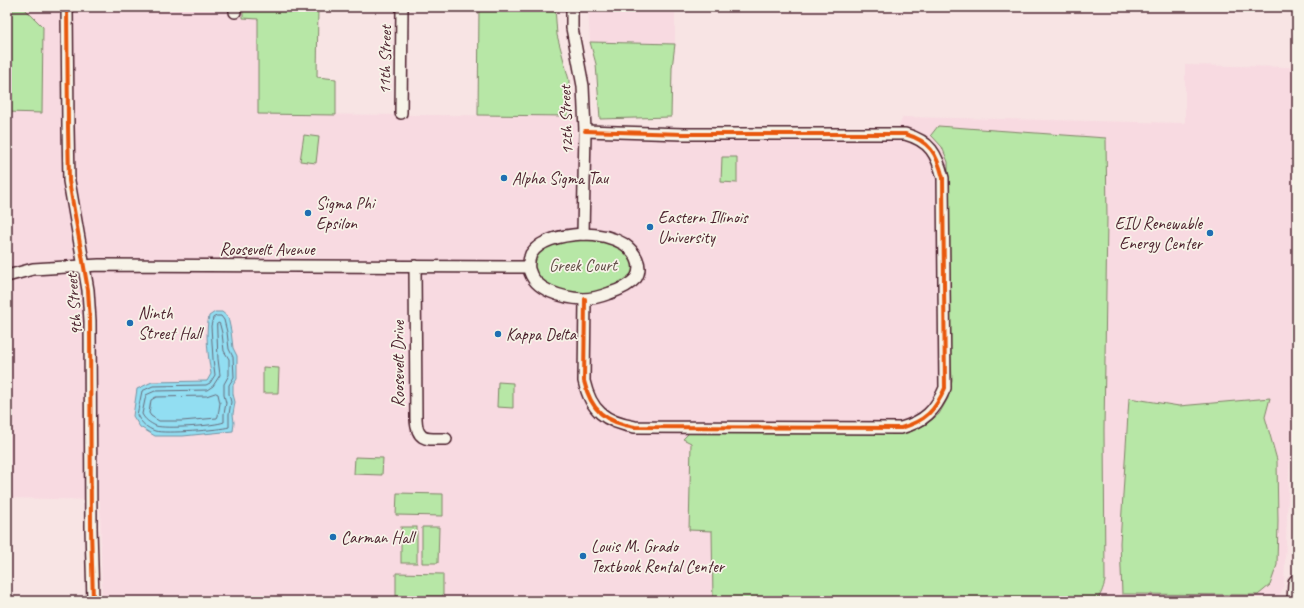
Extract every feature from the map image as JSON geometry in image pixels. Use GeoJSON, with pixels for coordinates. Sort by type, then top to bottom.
{"type":"FeatureCollection","features":[{"type":"Feature","properties":{"kind":"main road"},"geometry":{"type":"LineString","coordinates":[[1296,601],[1297,583]]}},
{"type":"Feature","properties":{"kind":"street","name":"9th Street"},"geometry":{"type":"LineString","coordinates":[[67,7],[69,174],[71,194],[88,290],[90,321],[91,528],[93,601]]}},
{"type":"Feature","properties":{"kind":"street","name":"11th Street"},"geometry":{"type":"LineString","coordinates":[[401,113],[402,7]]}},
{"type":"Feature","properties":{"kind":"street","name":"12th Street"},"geometry":{"type":"LineString","coordinates":[[572,7],[572,28],[582,86],[584,131],[583,234]]}},
{"type":"Feature","properties":{"kind":"street"},"geometry":{"type":"LineString","coordinates":[[584,131],[683,134],[904,134],[915,137],[934,152],[943,178],[944,388],[940,399],[928,413],[915,424],[901,428],[636,427],[621,424],[600,413],[592,403],[587,392],[584,381],[584,299]]}},
{"type":"Feature","properties":{"kind":"street"},"geometry":{"type":"LineString","coordinates":[[583,234],[594,234],[614,239],[624,244],[637,258],[638,267],[636,276],[632,282],[622,288],[602,296],[584,299],[567,296],[545,289],[535,281],[528,267],[528,261],[538,246],[568,235],[583,234]]}},
{"type":"Feature","properties":{"kind":"street","name":"Roosevelt Avenue"},"geometry":{"type":"LineString","coordinates":[[7,276],[33,269],[99,265],[528,267]]}},
{"type":"Feature","properties":{"kind":"street","name":"Roosevelt Drive"},"geometry":{"type":"LineString","coordinates":[[415,266],[417,430],[420,435],[426,438],[446,439]]}},
{"type":"Feature","properties":{"kind":"shaded area","name":"Eastern Illinois University"},"geometry":{"type":"Polygon","coordinates":[[[7,7],[60,7],[60,115],[74,116],[74,7],[243,7],[258,18],[258,114],[576,116],[576,137],[655,139],[893,139],[903,117],[1185,123],[1185,65],[1293,67],[1293,315],[1291,429],[1284,585],[1280,595],[1274,601],[102,601],[100,500],[7,498],[7,7]]]}},
{"type":"Feature","properties":{"kind":"shaded area"},"geometry":{"type":"Polygon","coordinates":[[[588,7],[675,7],[675,44],[590,42],[588,7]]]}},
{"type":"Feature","properties":{"kind":"green space"},"geometry":{"type":"Polygon","coordinates":[[[7,7],[23,7],[43,27],[42,113],[7,112],[7,7]]]}},
{"type":"Feature","properties":{"kind":"green space"},"geometry":{"type":"Polygon","coordinates":[[[243,7],[318,7],[317,77],[336,79],[336,115],[258,114],[258,19],[243,18],[243,7]]]}},
{"type":"Feature","properties":{"kind":"green space"},"geometry":{"type":"Polygon","coordinates":[[[479,7],[555,7],[557,35],[569,80],[568,116],[478,115],[479,7]]]}},
{"type":"Feature","properties":{"kind":"green space"},"geometry":{"type":"Polygon","coordinates":[[[590,42],[675,44],[672,68],[671,117],[600,119],[596,64],[590,42]]]}},
{"type":"Feature","properties":{"kind":"green space"},"geometry":{"type":"Polygon","coordinates":[[[938,126],[1106,138],[1107,219],[1104,430],[1105,581],[1101,594],[1096,601],[713,601],[712,531],[689,530],[691,443],[683,439],[690,432],[910,431],[925,425],[939,414],[948,398],[952,380],[948,297],[948,162],[942,147],[931,135],[938,126]]]}},
{"type":"Feature","properties":{"kind":"green space"},"geometry":{"type":"Polygon","coordinates":[[[304,135],[319,137],[316,163],[300,161],[304,135]]]}},
{"type":"Feature","properties":{"kind":"green space"},"geometry":{"type":"Polygon","coordinates":[[[722,157],[737,157],[737,183],[721,182],[722,157]]]}},
{"type":"Feature","properties":{"kind":"green space","name":"Greek Court"},"geometry":{"type":"Polygon","coordinates":[[[582,237],[616,244],[633,258],[634,271],[631,277],[616,287],[594,293],[577,293],[568,292],[549,285],[536,276],[533,263],[535,255],[539,251],[558,241],[582,237]]]}},
{"type":"Feature","properties":{"kind":"green space"},"geometry":{"type":"Polygon","coordinates":[[[263,367],[279,368],[278,393],[263,393],[263,367]]]}},
{"type":"Feature","properties":{"kind":"green space"},"geometry":{"type":"Polygon","coordinates":[[[498,382],[513,383],[513,408],[497,407],[498,382]]]}},
{"type":"Feature","properties":{"kind":"green space"},"geometry":{"type":"Polygon","coordinates":[[[1129,398],[1179,406],[1270,398],[1265,417],[1277,460],[1277,565],[1270,585],[1258,595],[1122,594],[1120,543],[1129,398]]]}},
{"type":"Feature","properties":{"kind":"green space"},"geometry":{"type":"Polygon","coordinates":[[[355,457],[383,458],[382,475],[354,474],[355,457]]]}},
{"type":"Feature","properties":{"kind":"green space"},"geometry":{"type":"Polygon","coordinates":[[[397,493],[443,494],[443,516],[396,515],[397,493]]]}},
{"type":"Feature","properties":{"kind":"green space"},"geometry":{"type":"Polygon","coordinates":[[[401,527],[417,527],[417,563],[401,563],[401,527]]]}},
{"type":"Feature","properties":{"kind":"green space"},"geometry":{"type":"Polygon","coordinates":[[[422,527],[439,527],[438,563],[422,563],[422,527]]]}},
{"type":"Feature","properties":{"kind":"green space"},"geometry":{"type":"Polygon","coordinates":[[[396,573],[443,574],[443,596],[396,596],[396,573]]]}},
{"type":"Feature","properties":{"kind":"water"},"geometry":{"type":"Polygon","coordinates":[[[215,312],[222,312],[228,317],[233,348],[237,356],[237,379],[233,385],[235,402],[233,431],[183,436],[155,436],[140,427],[133,416],[137,389],[152,382],[207,381],[211,374],[207,345],[207,330],[209,316],[215,312]]]}},
{"type":"Feature","properties":{"kind":"cycle path"},"geometry":{"type":"LineString","coordinates":[[67,7],[69,181],[88,290],[90,321],[91,528],[93,601]]}},
{"type":"Feature","properties":{"kind":"cycle path"},"geometry":{"type":"LineString","coordinates":[[585,131],[683,134],[905,134],[921,140],[935,155],[943,178],[945,388],[937,403],[928,414],[917,422],[901,428],[635,427],[624,425],[615,422],[601,413],[595,407],[587,391],[584,381],[585,299]]}},
{"type":"Feature","properties":{"kind":"place","name":"Alpha Sigma Tau"},"geometry":{"type":"Point","coordinates":[504,178]}},
{"type":"Feature","properties":{"kind":"place","name":"Sigma Phi Epsilon"},"geometry":{"type":"Point","coordinates":[308,213]}},
{"type":"Feature","properties":{"kind":"place","name":"Eastern Illinois University"},"geometry":{"type":"Point","coordinates":[650,227]}},
{"type":"Feature","properties":{"kind":"place","name":"EIU Renewable Energy Center"},"geometry":{"type":"Point","coordinates":[1210,233]}},
{"type":"Feature","properties":{"kind":"place","name":"Ninth Street Hall"},"geometry":{"type":"Point","coordinates":[130,323]}},
{"type":"Feature","properties":{"kind":"place","name":"Kappa Delta"},"geometry":{"type":"Point","coordinates":[498,334]}},
{"type":"Feature","properties":{"kind":"place","name":"Carman Hall"},"geometry":{"type":"Point","coordinates":[333,537]}},
{"type":"Feature","properties":{"kind":"place","name":"Louis M. Grado Textbook Rental Center"},"geometry":{"type":"Point","coordinates":[583,556]}}]}
